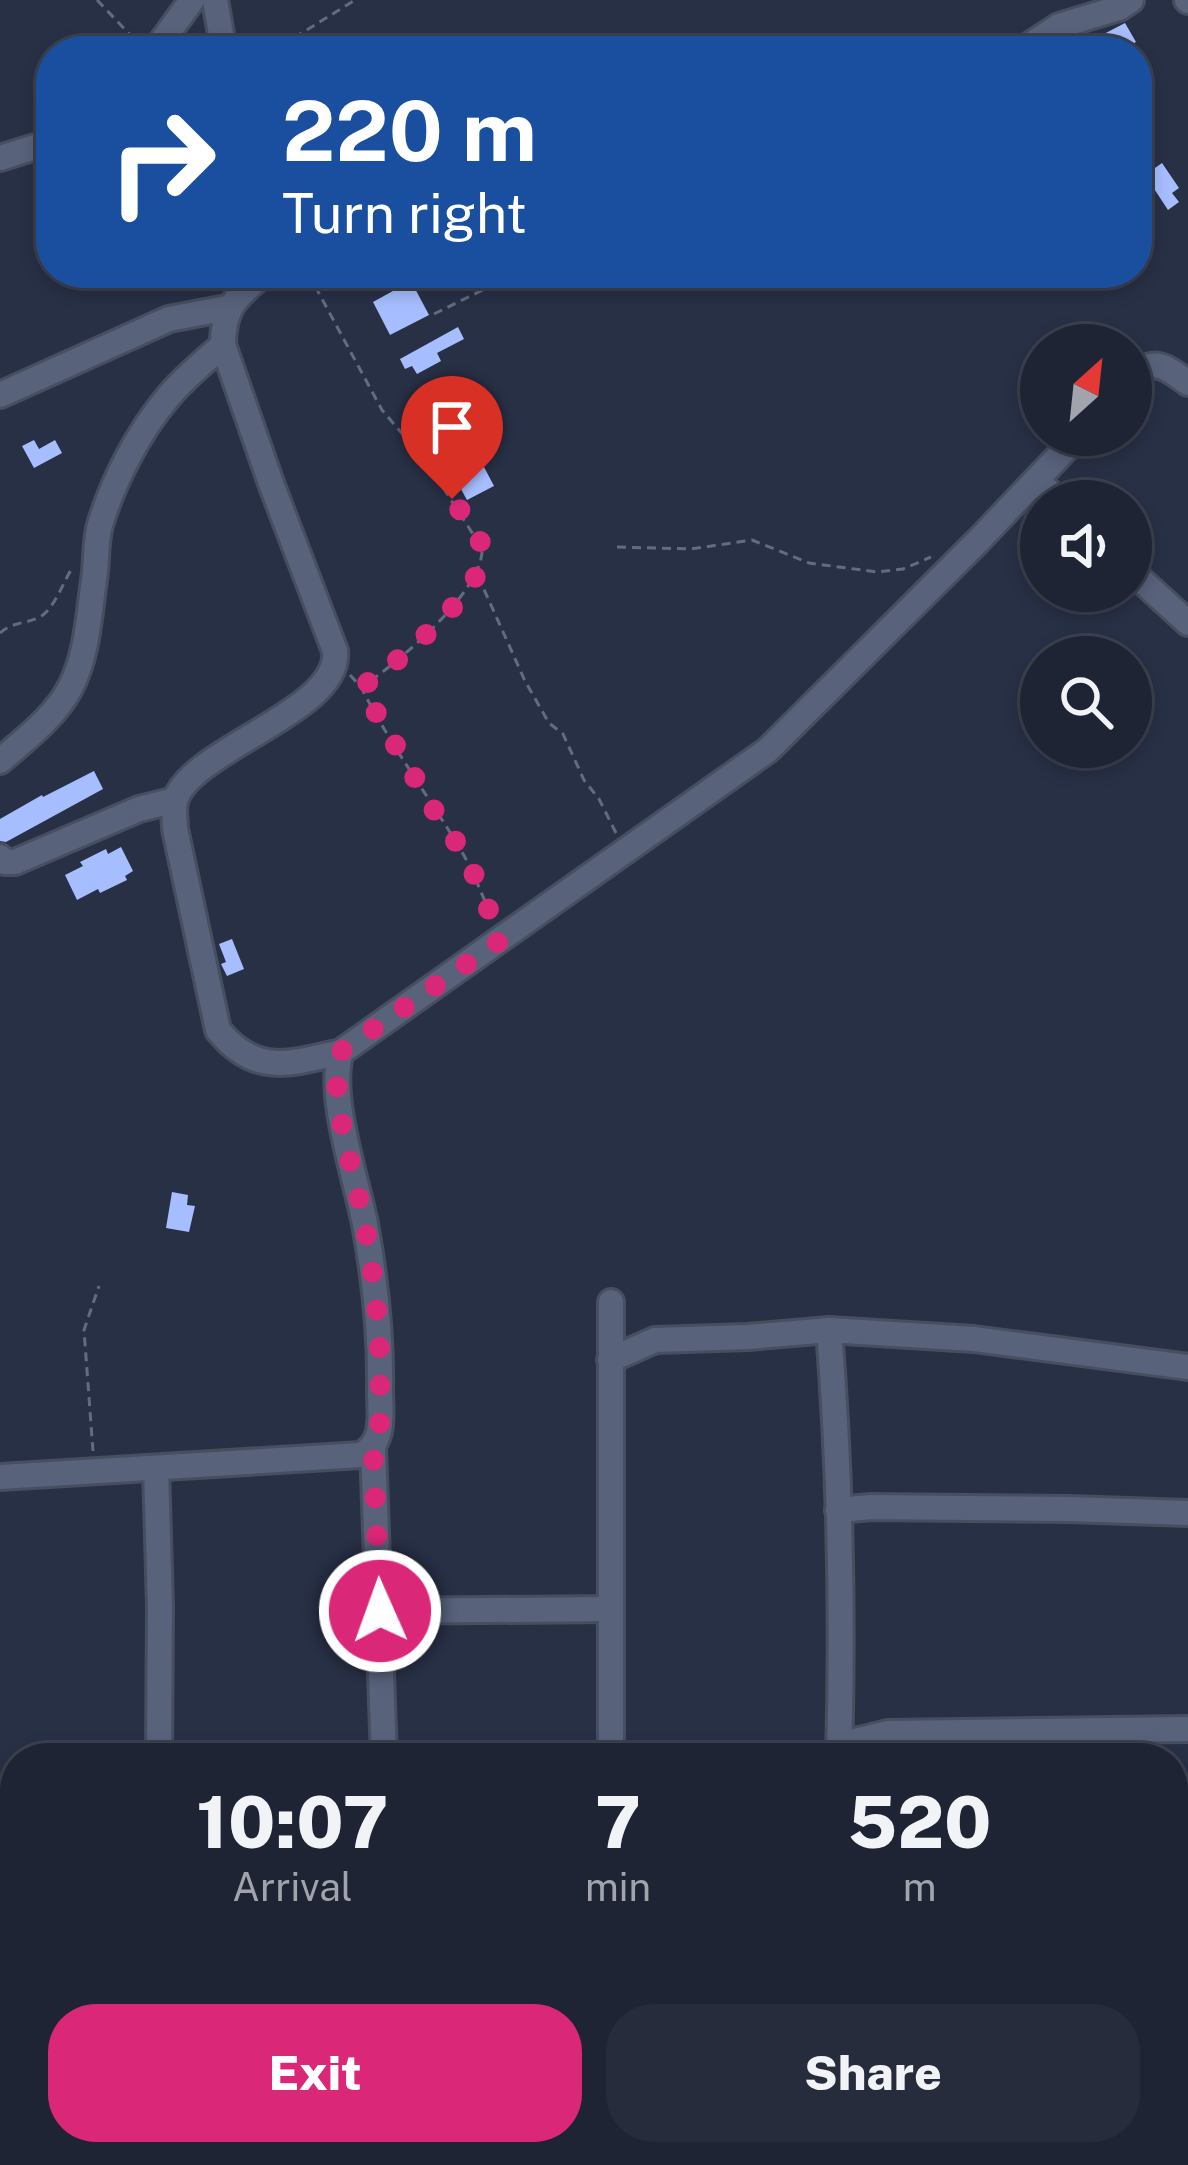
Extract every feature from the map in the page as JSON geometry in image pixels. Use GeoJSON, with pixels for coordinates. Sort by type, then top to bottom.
{"type":"FeatureCollection","features":[{"type":"Feature","properties":{"kind":"street"},"geometry":{"type":"LineString","coordinates":[[159,36],[192,0]]}},
{"type":"Feature","properties":{"kind":"street"},"geometry":{"type":"LineString","coordinates":[[214,0],[221,36]]}},
{"type":"Feature","properties":{"kind":"street"},"geometry":{"type":"LineString","coordinates":[[1044,36],[1131,0]]}},
{"type":"Feature","properties":{"kind":"street"},"geometry":{"type":"LineString","coordinates":[[0,158],[36,147]]}},
{"type":"Feature","properties":{"kind":"street"},"geometry":{"type":"LineString","coordinates":[[248,288],[227,308],[223,345],[336,661],[330,677],[287,714],[204,768],[175,800],[175,829],[218,1030],[233,1048],[254,1060],[275,1064],[340,1052],[768,751],[1020,497]]}},
{"type":"Feature","properties":{"kind":"street"},"geometry":{"type":"LineString","coordinates":[[0,395],[169,319],[227,308]]}},
{"type":"Feature","properties":{"kind":"street"},"geometry":{"type":"LineString","coordinates":[[0,760],[58,707],[80,668],[98,531],[141,438],[171,394],[223,345]]}},
{"type":"Feature","properties":{"kind":"street"},"geometry":{"type":"LineString","coordinates":[[1152,364],[1188,383]]}},
{"type":"Feature","properties":{"kind":"street"},"geometry":{"type":"LineString","coordinates":[[1037,480],[1059,456]]}},
{"type":"Feature","properties":{"kind":"street"},"geometry":{"type":"LineString","coordinates":[[1152,590],[1188,623]]}},
{"type":"Feature","properties":{"kind":"street"},"geometry":{"type":"LineString","coordinates":[[0,856],[14,862],[139,809],[175,800]]}},
{"type":"Feature","properties":{"kind":"street"},"geometry":{"type":"LineString","coordinates":[[340,1052],[338,1094],[365,1226],[381,1352],[380,1434],[373,1448],[384,1743]]}},
{"type":"Feature","properties":{"kind":"street"},"geometry":{"type":"LineString","coordinates":[[611,1302],[611,1743]]}},
{"type":"Feature","properties":{"kind":"street"},"geometry":{"type":"LineString","coordinates":[[610,1360],[656,1340],[829,1330],[974,1340],[1188,1367]]}},
{"type":"Feature","properties":{"kind":"street"},"geometry":{"type":"LineString","coordinates":[[829,1330],[838,1510],[839,1743]]}},
{"type":"Feature","properties":{"kind":"street"},"geometry":{"type":"LineString","coordinates":[[0,1477],[361,1455],[373,1448]]}},
{"type":"Feature","properties":{"kind":"street"},"geometry":{"type":"LineString","coordinates":[[156,1468],[159,1743]]}},
{"type":"Feature","properties":{"kind":"street"},"geometry":{"type":"LineString","coordinates":[[838,1510],[1188,1513]]}},
{"type":"Feature","properties":{"kind":"street"},"geometry":{"type":"LineString","coordinates":[[380,1611],[610,1609]]}},
{"type":"Feature","properties":{"kind":"street"},"geometry":{"type":"LineString","coordinates":[[860,1743],[888,1732],[1188,1730]]}},
{"type":"Feature","properties":{"kind":"path"},"geometry":{"type":"LineString","coordinates":[[97,0],[135,36]]}},
{"type":"Feature","properties":{"kind":"path"},"geometry":{"type":"LineString","coordinates":[[296,36],[355,0]]}},
{"type":"Feature","properties":{"kind":"path"},"geometry":{"type":"LineString","coordinates":[[316,288],[382,410],[415,447],[482,548],[483,560],[456,602],[404,656],[361,687]]}},
{"type":"Feature","properties":{"kind":"path"},"geometry":{"type":"LineString","coordinates":[[434,314],[487,288]]}},
{"type":"Feature","properties":{"kind":"path"},"geometry":{"type":"LineString","coordinates":[[617,547],[691,549],[752,540],[809,563],[877,572],[903,569],[933,556]]}},
{"type":"Feature","properties":{"kind":"path"},"geometry":{"type":"LineString","coordinates":[[0,633],[8,625],[46,613],[78,559]]}},
{"type":"Feature","properties":{"kind":"path"},"geometry":{"type":"LineString","coordinates":[[477,572],[525,681],[549,722],[563,734],[625,853]]}},
{"type":"Feature","properties":{"kind":"path"},"geometry":{"type":"LineString","coordinates":[[336,661],[361,687],[456,842],[501,940]]}},
{"type":"Feature","properties":{"kind":"path"},"geometry":{"type":"LineString","coordinates":[[94,1471],[83,1346],[99,1286]]}},
{"type":"Feature","properties":{"kind":"building"},"geometry":{"type":"Polygon","coordinates":[[[1125,23],[1133,36],[1100,36],[1125,23]]]}},
{"type":"Feature","properties":{"kind":"building"},"geometry":{"type":"Polygon","coordinates":[[[1162,163],[1179,188],[1172,193],[1179,202],[1168,210],[1152,186],[1152,170],[1162,163]]]}},
{"type":"Feature","properties":{"kind":"building"},"geometry":{"type":"Polygon","coordinates":[[[398,288],[415,288],[429,315],[390,335],[373,302],[398,288]]]}},
{"type":"Feature","properties":{"kind":"building"},"geometry":{"type":"Polygon","coordinates":[[[458,327],[464,339],[437,353],[441,361],[417,374],[412,366],[405,369],[400,359],[458,327]]]}},
{"type":"Feature","properties":{"kind":"building"},"geometry":{"type":"Polygon","coordinates":[[[34,440],[39,449],[55,440],[62,453],[34,468],[22,446],[34,440]]]}},
{"type":"Feature","properties":{"kind":"building"},"geometry":{"type":"Polygon","coordinates":[[[484,467],[494,486],[467,500],[457,482],[484,467]]]}},
{"type":"Feature","properties":{"kind":"building"},"geometry":{"type":"Polygon","coordinates":[[[94,771],[103,789],[0,841],[0,819],[94,771]]]}},
{"type":"Feature","properties":{"kind":"building"},"geometry":{"type":"Polygon","coordinates":[[[121,847],[133,871],[125,876],[127,880],[77,900],[65,875],[106,849],[108,854],[121,847]]]}},
{"type":"Feature","properties":{"kind":"building"},"geometry":{"type":"Polygon","coordinates":[[[232,939],[244,969],[227,976],[219,944],[232,939]]]}},
{"type":"Feature","properties":{"kind":"building"},"geometry":{"type":"Polygon","coordinates":[[[172,1192],[188,1195],[187,1205],[195,1206],[189,1232],[166,1228],[172,1192]]]}},
{"type":"Feature","properties":{"kind":"route"},"geometry":{"type":"LineString","coordinates":[[380,1611],[373,1448],[380,1434],[381,1352],[365,1226],[338,1094],[337,1063],[340,1052],[501,940],[475,876],[361,687],[404,656],[456,602],[483,560],[482,548],[452,499]]}}]}
